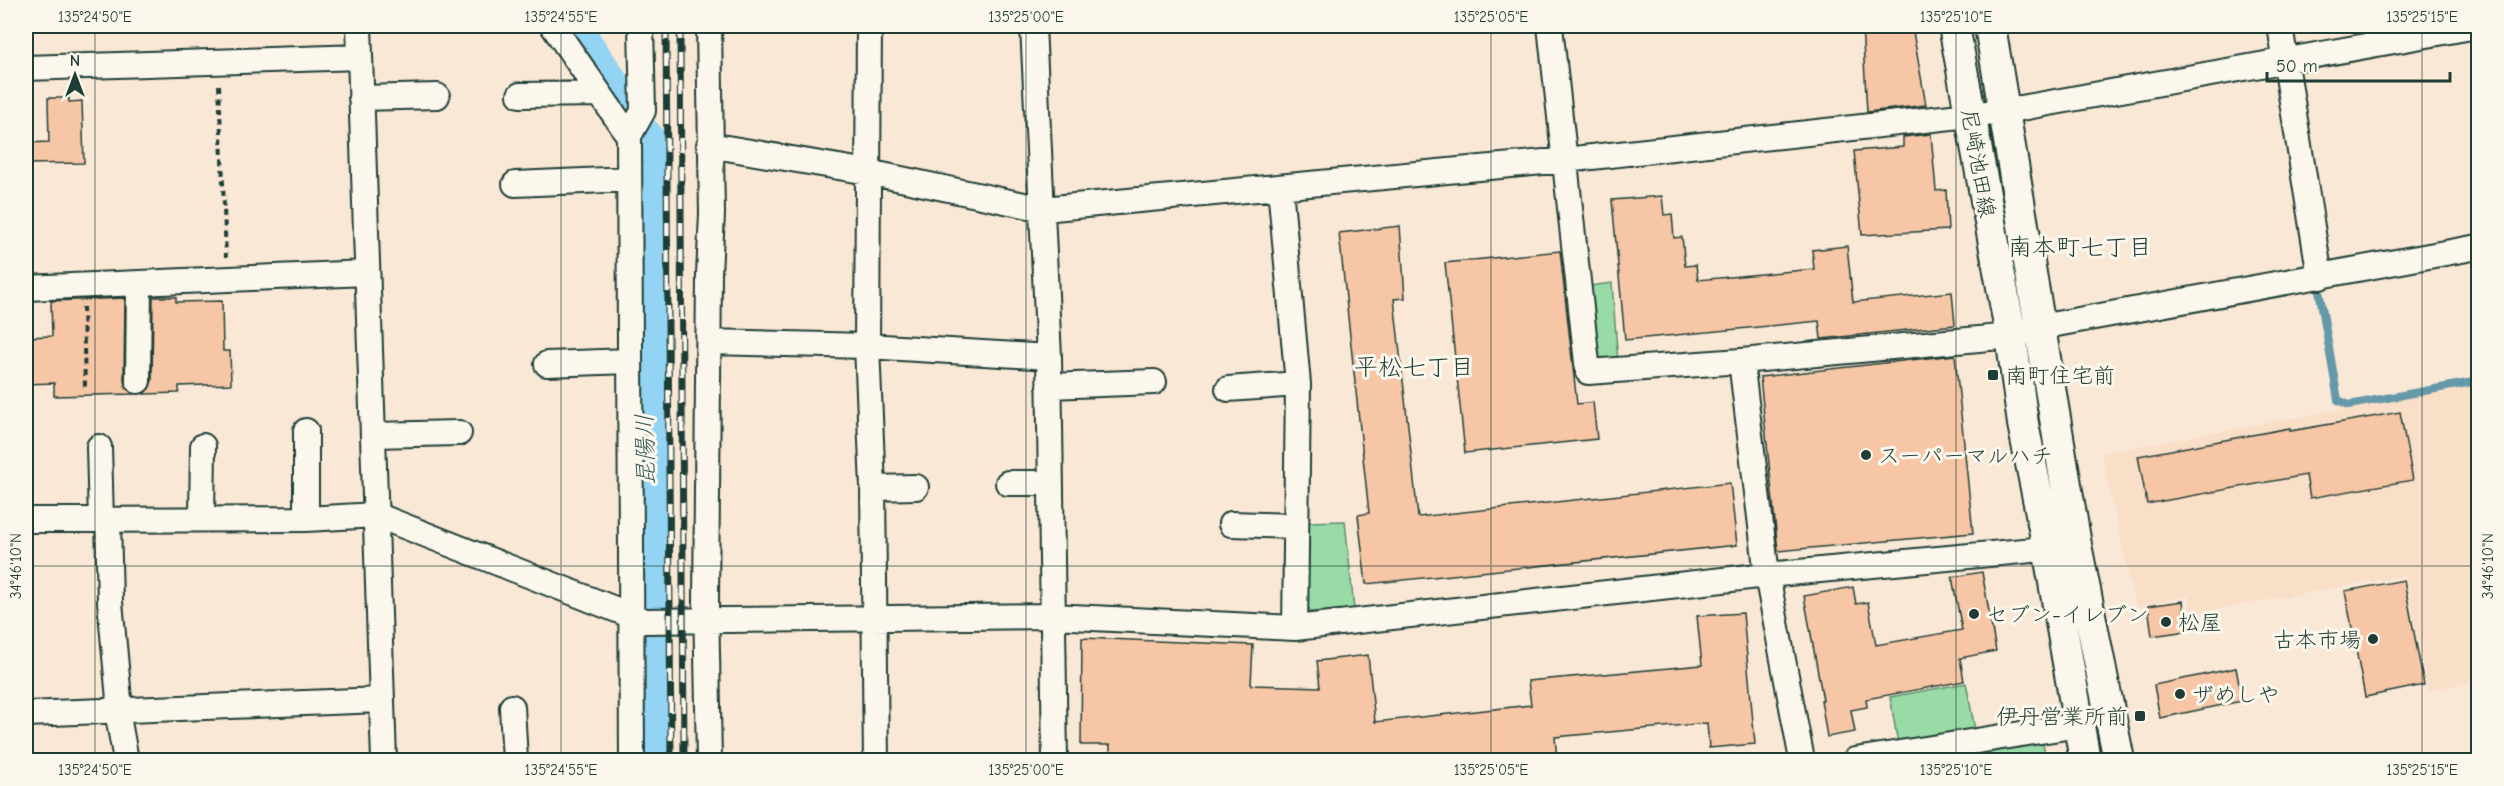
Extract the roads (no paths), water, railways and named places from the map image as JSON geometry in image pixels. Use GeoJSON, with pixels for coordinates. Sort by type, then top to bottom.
{"type":"FeatureCollection","features":[{"type":"Feature","properties":{"kind":"main road","name":"尼崎池田線"},"geometry":{"type":"LineString","coordinates":[[1954,26],[2011,336],[2023,424],[2062,547],[2120,760]]}},
{"type":"Feature","properties":{"kind":"main road","name":"尼崎池田線"},"geometry":{"type":"LineString","coordinates":[[1990,26],[2040,327],[2079,725],[2085,760]]}},
{"type":"Feature","properties":{"kind":"street"},"geometry":{"type":"LineString","coordinates":[[358,26],[384,760]]}},
{"type":"Feature","properties":{"kind":"street"},"geometry":{"type":"LineString","coordinates":[[553,26],[629,136]]}},
{"type":"Feature","properties":{"kind":"street"},"geometry":{"type":"LineString","coordinates":[[632,760],[629,136],[643,111],[641,26]]}},
{"type":"Feature","properties":{"kind":"street"},"geometry":{"type":"LineString","coordinates":[[708,26],[712,214],[706,621],[709,760]]}},
{"type":"Feature","properties":{"kind":"street"},"geometry":{"type":"LineString","coordinates":[[869,26],[867,346],[873,488],[876,760]]}},
{"type":"Feature","properties":{"kind":"street"},"geometry":{"type":"LineString","coordinates":[[1033,26],[1049,357],[1055,760]]}},
{"type":"Feature","properties":{"kind":"street"},"geometry":{"type":"LineString","coordinates":[[1550,26],[1588,372],[1741,362],[2011,336],[2040,327],[2478,247]]}},
{"type":"Feature","properties":{"kind":"street"},"geometry":{"type":"LineString","coordinates":[[2280,26],[2320,277]]}},
{"type":"Feature","properties":{"kind":"street"},"geometry":{"type":"LineString","coordinates":[[709,145],[867,172],[1043,209],[1565,160],[2005,111],[2477,26]]}},
{"type":"Feature","properties":{"kind":"street"},"geometry":{"type":"LineString","coordinates":[[26,68],[360,57]]}},
{"type":"Feature","properties":{"kind":"street"},"geometry":{"type":"LineString","coordinates":[[520,95],[600,94]]}},
{"type":"Feature","properties":{"kind":"street"},"geometry":{"type":"LineString","coordinates":[[361,98],[437,96]]}},
{"type":"Feature","properties":{"kind":"street"},"geometry":{"type":"LineString","coordinates":[[515,184],[629,179]]}},
{"type":"Feature","properties":{"kind":"street"},"geometry":{"type":"LineString","coordinates":[[1280,187],[1298,384],[1295,628]]}},
{"type":"Feature","properties":{"kind":"street"},"geometry":{"type":"LineString","coordinates":[[26,288],[366,273]]}},
{"type":"Feature","properties":{"kind":"street"},"geometry":{"type":"LineString","coordinates":[[138,381],[139,283]]}},
{"type":"Feature","properties":{"kind":"street"},"geometry":{"type":"LineString","coordinates":[[709,342],[867,346],[1049,357]]}},
{"type":"Feature","properties":{"kind":"street"},"geometry":{"type":"LineString","coordinates":[[547,364],[629,362]]}},
{"type":"Feature","properties":{"kind":"street"},"geometry":{"type":"LineString","coordinates":[[1741,362],[1767,575],[1802,760]]}},
{"type":"Feature","properties":{"kind":"street"},"geometry":{"type":"LineString","coordinates":[[1049,386],[1154,382]]}},
{"type":"Feature","properties":{"kind":"street"},"geometry":{"type":"LineString","coordinates":[[1228,389],[1298,384]]}},
{"type":"Feature","properties":{"kind":"street"},"geometry":{"type":"LineString","coordinates":[[306,431],[306,519]]}},
{"type":"Feature","properties":{"kind":"street"},"geometry":{"type":"LineString","coordinates":[[373,435],[459,433]]}},
{"type":"Feature","properties":{"kind":"street"},"geometry":{"type":"LineString","coordinates":[[202,518],[203,446]]}},
{"type":"Feature","properties":{"kind":"street"},"geometry":{"type":"LineString","coordinates":[[99,447],[119,699],[117,711],[126,760]]}},
{"type":"Feature","properties":{"kind":"street"},"geometry":{"type":"LineString","coordinates":[[1008,483],[1050,483]]}},
{"type":"Feature","properties":{"kind":"street"},"geometry":{"type":"LineString","coordinates":[[873,488],[916,487]]}},
{"type":"Feature","properties":{"kind":"street"},"geometry":{"type":"LineString","coordinates":[[26,520],[306,519],[376,515],[645,621],[1052,616],[1295,628],[1767,575],[2062,547]]}},
{"type":"Feature","properties":{"kind":"street"},"geometry":{"type":"LineString","coordinates":[[1231,524],[1296,526]]}},
{"type":"Feature","properties":{"kind":"street"},"geometry":{"type":"LineString","coordinates":[[26,714],[381,700]]}},
{"type":"Feature","properties":{"kind":"street"},"geometry":{"type":"LineString","coordinates":[[512,707],[515,760]]}},
{"type":"Feature","properties":{"kind":"street"},"geometry":{"type":"LineString","coordinates":[[1855,760],[2079,725]]}},
{"type":"Feature","properties":{"kind":"waterway","name":"昆陽川"},"geometry":{"type":"LineString","coordinates":[[568,26],[626,113]]}},
{"type":"Feature","properties":{"kind":"waterway","name":"昆陽川"},"geometry":{"type":"LineString","coordinates":[[642,139],[645,143],[648,760]]}},
{"type":"Feature","properties":{"kind":"waterway"},"geometry":{"type":"LineString","coordinates":[[2318,284],[2338,400],[2349,405],[2478,381]]}},
{"type":"Feature","properties":{"kind":"railway"},"geometry":{"type":"LineString","coordinates":[[666,26],[671,760]]}},
{"type":"Feature","properties":{"kind":"railway"},"geometry":{"type":"LineString","coordinates":[[680,26],[684,760]]}},
{"type":"Feature","properties":{"kind":"place","name":"南町住宅前"},"geometry":{"type":"Point","coordinates":[1993,375]}},
{"type":"Feature","properties":{"kind":"place","name":"スーパーマルハチ"},"geometry":{"type":"Point","coordinates":[1866,455]}},
{"type":"Feature","properties":{"kind":"place","name":"セブン-イレブン"},"geometry":{"type":"Point","coordinates":[1974,614]}},
{"type":"Feature","properties":{"kind":"place","name":"松屋"},"geometry":{"type":"Point","coordinates":[2166,622]}},
{"type":"Feature","properties":{"kind":"place","name":"古本市場"},"geometry":{"type":"Point","coordinates":[2373,639]}},
{"type":"Feature","properties":{"kind":"place","name":"ザめしや"},"geometry":{"type":"Point","coordinates":[2180,694]}},
{"type":"Feature","properties":{"kind":"place","name":"伊丹営業所前"},"geometry":{"type":"Point","coordinates":[2140,716]}},
{"type":"Feature","properties":{"kind":"district","name":"南本町七丁目"},"geometry":{"type":"Point","coordinates":[2080,247]}},
{"type":"Feature","properties":{"kind":"district","name":"平松七丁目"},"geometry":{"type":"Point","coordinates":[1414,367]}}]}
